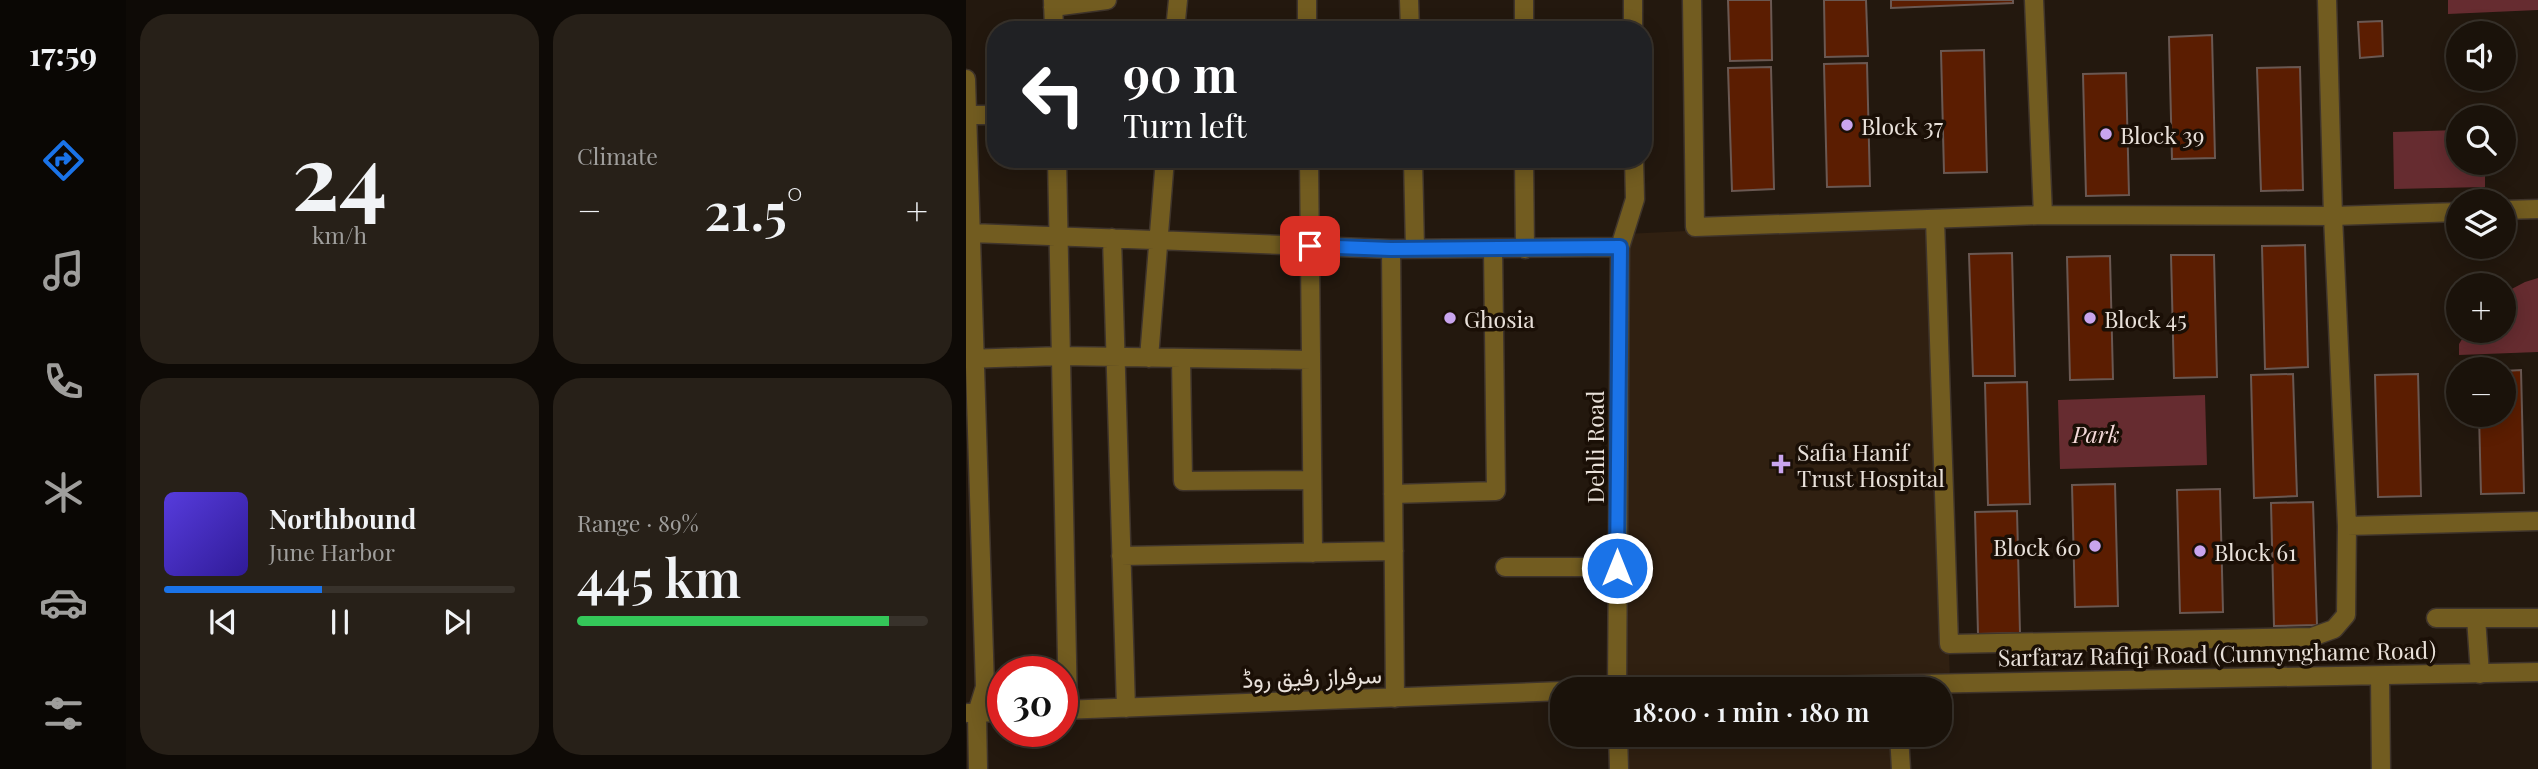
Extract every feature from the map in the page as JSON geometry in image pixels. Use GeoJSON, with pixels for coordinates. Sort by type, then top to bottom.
{"type":"FeatureCollection","features":[{"type":"Feature","properties":{"kind":"street"},"geometry":{"type":"LineString","coordinates":[[1053,4],[1107,0]]}},
{"type":"Feature","properties":{"kind":"street"},"geometry":{"type":"LineString","coordinates":[[1176,21],[1178,0]]}},
{"type":"Feature","properties":{"kind":"street"},"geometry":{"type":"LineString","coordinates":[[1307,0],[1307,21]]}},
{"type":"Feature","properties":{"kind":"street"},"geometry":{"type":"LineString","coordinates":[[1409,0],[1410,21]]}},
{"type":"Feature","properties":{"kind":"street"},"geometry":{"type":"LineString","coordinates":[[1524,0],[1524,21]]}},
{"type":"Feature","properties":{"kind":"street"},"geometry":{"type":"LineString","coordinates":[[1633,0],[1633,21]]}},
{"type":"Feature","properties":{"kind":"street"},"geometry":{"type":"LineString","coordinates":[[1692,0],[1695,227],[2043,215],[2333,216],[2446,212]]}},
{"type":"Feature","properties":{"kind":"street"},"geometry":{"type":"LineString","coordinates":[[2034,0],[2043,215]]}},
{"type":"Feature","properties":{"kind":"street"},"geometry":{"type":"LineString","coordinates":[[1935,219],[1949,643],[2312,637],[2334,629],[2346,614],[2347,526],[2333,216],[2327,0]]}},
{"type":"Feature","properties":{"kind":"street"},"geometry":{"type":"LineString","coordinates":[[966,79],[971,233],[971,359],[985,687],[972,713],[978,769]]}},
{"type":"Feature","properties":{"kind":"street"},"geometry":{"type":"LineString","coordinates":[[968,114],[987,115]]}},
{"type":"Feature","properties":{"kind":"street"},"geometry":{"type":"LineString","coordinates":[[1057,168],[1064,656]]}},
{"type":"Feature","properties":{"kind":"street"},"geometry":{"type":"LineString","coordinates":[[1149,358],[1164,168]]}},
{"type":"Feature","properties":{"kind":"street"},"geometry":{"type":"LineString","coordinates":[[1309,168],[1313,553]]}},
{"type":"Feature","properties":{"kind":"street"},"geometry":{"type":"LineString","coordinates":[[1413,168],[1415,248]]}},
{"type":"Feature","properties":{"kind":"street"},"geometry":{"type":"LineString","coordinates":[[1524,168],[1525,249]]}},
{"type":"Feature","properties":{"kind":"street","name":"Dehli Road"},"geometry":{"type":"LineString","coordinates":[[1615,677],[1620,247],[1635,199],[1634,168]]}},
{"type":"Feature","properties":{"kind":"street"},"geometry":{"type":"LineString","coordinates":[[2516,210],[2538,209]]}},
{"type":"Feature","properties":{"kind":"street"},"geometry":{"type":"LineString","coordinates":[[971,233],[1391,249],[1620,247]]}},
{"type":"Feature","properties":{"kind":"street"},"geometry":{"type":"LineString","coordinates":[[1112,238],[1126,708]]}},
{"type":"Feature","properties":{"kind":"street"},"geometry":{"type":"LineString","coordinates":[[1393,494],[1496,491],[1493,248]]}},
{"type":"Feature","properties":{"kind":"street"},"geometry":{"type":"LineString","coordinates":[[1391,249],[1395,698]]}},
{"type":"Feature","properties":{"kind":"street"},"geometry":{"type":"LineString","coordinates":[[971,359],[1061,356],[1311,360]]}},
{"type":"Feature","properties":{"kind":"street"},"geometry":{"type":"LineString","coordinates":[[1181,358],[1183,481],[1312,480]]}},
{"type":"Feature","properties":{"kind":"street"},"geometry":{"type":"LineString","coordinates":[[2347,526],[2538,521]]}},
{"type":"Feature","properties":{"kind":"street"},"geometry":{"type":"LineString","coordinates":[[1121,556],[1394,551]]}},
{"type":"Feature","properties":{"kind":"street"},"geometry":{"type":"LineString","coordinates":[[1505,567],[1617,568]]}},
{"type":"Feature","properties":{"kind":"street"},"geometry":{"type":"LineString","coordinates":[[2437,618],[2538,618]]}},
{"type":"Feature","properties":{"kind":"street"},"geometry":{"type":"LineString","coordinates":[[2476,618],[2480,674]]}},
{"type":"Feature","properties":{"kind":"street","name":"Sarfaraz Rafiqi Road (Cunnynghame Road)"},"geometry":{"type":"LineString","coordinates":[[1952,685],[2538,672]]}},
{"type":"Feature","properties":{"kind":"street"},"geometry":{"type":"LineString","coordinates":[[2380,676],[2381,769]]}},
{"type":"Feature","properties":{"kind":"street","name":"سرفراز رفیق روڈ"},"geometry":{"type":"LineString","coordinates":[[1078,710],[1550,692]]}},
{"type":"Feature","properties":{"kind":"street"},"geometry":{"type":"LineString","coordinates":[[1618,747],[1619,769]]}},
{"type":"Feature","properties":{"kind":"street"},"geometry":{"type":"LineString","coordinates":[[1899,747],[1900,769]]}},
{"type":"Feature","properties":{"kind":"shaded area","name":"Safia Hanif Trust Hospital"},"geometry":{"type":"Polygon","coordinates":[[[1935,219],[1950,677],[1617,677],[1625,234],[1935,219]]]}},
{"type":"Feature","properties":{"kind":"shaded area"},"geometry":{"type":"Polygon","coordinates":[[[1618,747],[1891,747],[1892,769],[1619,769],[1618,747]]]}},
{"type":"Feature","properties":{"kind":"green space"},"geometry":{"type":"Polygon","coordinates":[[[2448,0],[2538,0],[2538,10],[2448,14],[2448,0]]]}},
{"type":"Feature","properties":{"kind":"green space"},"geometry":{"type":"Polygon","coordinates":[[[2446,130],[2446,175],[2485,175],[2485,187],[2394,189],[2393,132],[2446,130]]]}},
{"type":"Feature","properties":{"kind":"green space"},"geometry":{"type":"Polygon","coordinates":[[[2538,278],[2538,352],[2459,355],[2460,343],[2516,343],[2516,287],[2538,278]]]}},
{"type":"Feature","properties":{"kind":"green space","name":"Park"},"geometry":{"type":"Polygon","coordinates":[[[2205,395],[2207,465],[2060,469],[2058,400],[2205,395]]]}},
{"type":"Feature","properties":{"kind":"building"},"geometry":{"type":"Polygon","coordinates":[[[1728,0],[1771,0],[1772,60],[1730,61],[1728,0]]]}},
{"type":"Feature","properties":{"kind":"building"},"geometry":{"type":"Polygon","coordinates":[[[1824,0],[1866,0],[1868,56],[1825,57],[1824,0]]]}},
{"type":"Feature","properties":{"kind":"building"},"geometry":{"type":"Polygon","coordinates":[[[1891,0],[2013,0],[2013,3],[1891,8],[1891,0]]]}},
{"type":"Feature","properties":{"kind":"building"},"geometry":{"type":"Polygon","coordinates":[[[2382,21],[2383,56],[2360,58],[2358,22],[2382,21]]]}},
{"type":"Feature","properties":{"kind":"building"},"geometry":{"type":"Polygon","coordinates":[[[2212,35],[2215,158],[2172,159],[2169,37],[2212,35]]]}},
{"type":"Feature","properties":{"kind":"building"},"geometry":{"type":"Polygon","coordinates":[[[1984,50],[1987,172],[1944,173],[1941,51],[1984,50]]]}},
{"type":"Feature","properties":{"kind":"building","name":"Block 37"},"geometry":{"type":"Polygon","coordinates":[[[1867,63],[1870,186],[1827,187],[1824,64],[1867,63]]]}},
{"type":"Feature","properties":{"kind":"building"},"geometry":{"type":"Polygon","coordinates":[[[1771,67],[1774,189],[1732,191],[1728,68],[1771,67]]]}},
{"type":"Feature","properties":{"kind":"building"},"geometry":{"type":"Polygon","coordinates":[[[2300,67],[2303,190],[2261,191],[2257,68],[2300,67]]]}},
{"type":"Feature","properties":{"kind":"building","name":"Block 39"},"geometry":{"type":"Polygon","coordinates":[[[2126,73],[2129,195],[2086,196],[2083,74],[2126,73]]]}},
{"type":"Feature","properties":{"kind":"building"},"geometry":{"type":"Polygon","coordinates":[[[2305,245],[2308,367],[2265,369],[2262,246],[2305,245]]]}},
{"type":"Feature","properties":{"kind":"building"},"geometry":{"type":"Polygon","coordinates":[[[2012,253],[2015,376],[1973,376],[1969,254],[2012,253]]]}},
{"type":"Feature","properties":{"kind":"building"},"geometry":{"type":"Polygon","coordinates":[[[2171,255],[2214,255],[2217,377],[2174,378],[2171,255]]]}},
{"type":"Feature","properties":{"kind":"building","name":"Block 45"},"geometry":{"type":"Polygon","coordinates":[[[2110,256],[2113,379],[2070,380],[2067,257],[2110,256]]]}},
{"type":"Feature","properties":{"kind":"building"},"geometry":{"type":"Polygon","coordinates":[[[2516,370],[2521,370],[2524,493],[2481,494],[2479,427],[2516,427],[2516,370]]]}},
{"type":"Feature","properties":{"kind":"building"},"geometry":{"type":"Polygon","coordinates":[[[2293,374],[2297,496],[2254,498],[2251,375],[2293,374]]]}},
{"type":"Feature","properties":{"kind":"building"},"geometry":{"type":"Polygon","coordinates":[[[2418,374],[2421,496],[2378,497],[2375,375],[2418,374]]]}},
{"type":"Feature","properties":{"kind":"building"},"geometry":{"type":"Polygon","coordinates":[[[2027,382],[2030,504],[1988,505],[1985,383],[2027,382]]]}},
{"type":"Feature","properties":{"kind":"building","name":"Block 60"},"geometry":{"type":"Polygon","coordinates":[[[2115,484],[2118,606],[2075,607],[2072,485],[2115,484]]]}},
{"type":"Feature","properties":{"kind":"building","name":"Block 61"},"geometry":{"type":"Polygon","coordinates":[[[2220,489],[2223,612],[2180,613],[2177,490],[2220,489]]]}},
{"type":"Feature","properties":{"kind":"building"},"geometry":{"type":"Polygon","coordinates":[[[2313,502],[2317,625],[2274,626],[2271,503],[2313,502]]]}},
{"type":"Feature","properties":{"kind":"building"},"geometry":{"type":"Polygon","coordinates":[[[2017,511],[2020,633],[1978,634],[1975,512],[2017,511]]]}},
{"type":"Feature","properties":{"kind":"place","name":"Block 37"},"geometry":{"type":"Point","coordinates":[1847,125]}},
{"type":"Feature","properties":{"kind":"place","name":"Block 39"},"geometry":{"type":"Point","coordinates":[2106,134]}},
{"type":"Feature","properties":{"kind":"place","name":"Ghosia"},"geometry":{"type":"Point","coordinates":[1450,318]}},
{"type":"Feature","properties":{"kind":"place","name":"Block 45"},"geometry":{"type":"Point","coordinates":[2090,318]}},
{"type":"Feature","properties":{"kind":"place","name":"Safia Hanif Trust Hospital"},"geometry":{"type":"Point","coordinates":[1781,464]}},
{"type":"Feature","properties":{"kind":"place","name":"Block 60"},"geometry":{"type":"Point","coordinates":[2095,546]}},
{"type":"Feature","properties":{"kind":"place","name":"Block 61"},"geometry":{"type":"Point","coordinates":[2200,551]}},
{"type":"Feature","properties":{"kind":"route"},"geometry":{"type":"LineString","coordinates":[[1310,246],[1391,249],[1620,247],[1617,568]]}}]}
